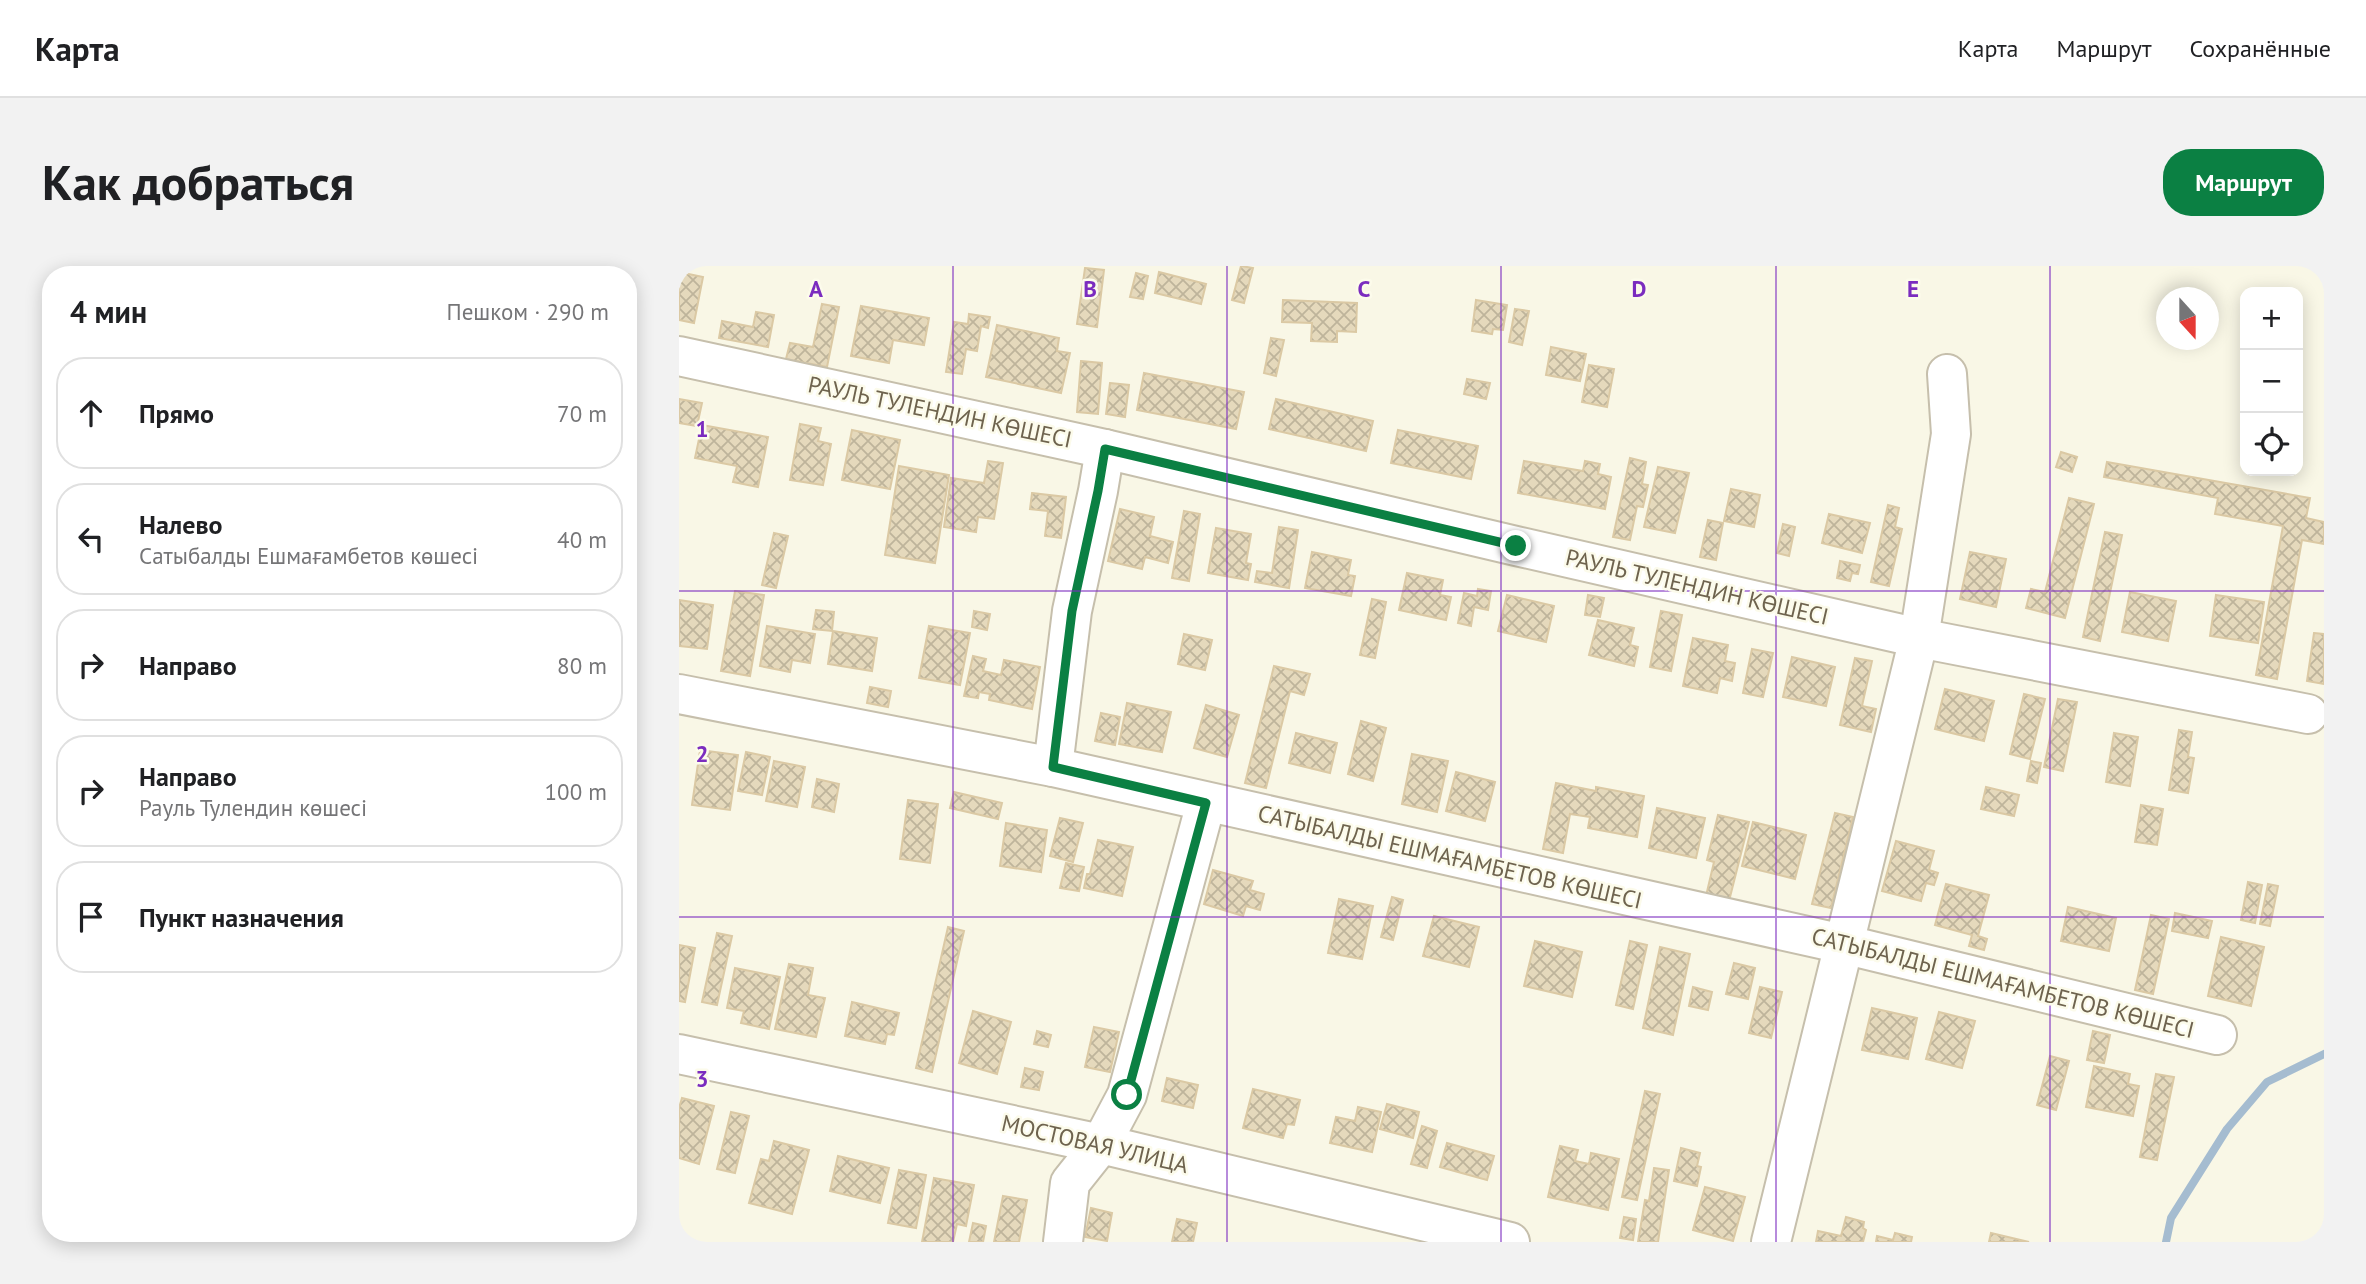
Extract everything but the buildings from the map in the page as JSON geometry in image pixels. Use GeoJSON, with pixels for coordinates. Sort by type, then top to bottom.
{"type":"FeatureCollection","features":[{"type":"Feature","properties":{"kind":"street","name":"РАУЛЬ ТУЛЕНДИН КӨШЕСІ"},"geometry":{"type":"LineString","coordinates":[[679,356],[1105,449],[1919,638],[2308,713]]}},
{"type":"Feature","properties":{"kind":"street"},"geometry":{"type":"LineString","coordinates":[[1771,1242],[1919,638],[1951,434],[1947,374]]}},
{"type":"Feature","properties":{"kind":"street"},"geometry":{"type":"LineString","coordinates":[[1053,767],[1072,611],[1105,449]]}},
{"type":"Feature","properties":{"kind":"street","name":"САТЫБАЛДЫ ЕШМАҒАМБЕТОВ КӨШЕСІ"},"geometry":{"type":"LineString","coordinates":[[679,694],[1053,767],[1843,944],[2217,1035]]}},
{"type":"Feature","properties":{"kind":"street"},"geometry":{"type":"LineString","coordinates":[[1063,1242],[1070,1183],[1101,1144],[1127,1095],[1206,803]]}},
{"type":"Feature","properties":{"kind":"street","name":"МОСТОВАЯ УЛИЦА"},"geometry":{"type":"LineString","coordinates":[[679,1054],[1101,1144],[1510,1242]]}},
{"type":"Feature","properties":{"kind":"waterway"},"geometry":{"type":"LineString","coordinates":[[2166,1242],[2171,1218],[2227,1129],[2267,1082],[2324,1054]]}},
{"type":"Feature","properties":{"kind":"route"},"geometry":{"type":"LineString","coordinates":[[1127,1095],[1206,803],[1053,767],[1072,611],[1105,449],[1516,546]]}}]}
